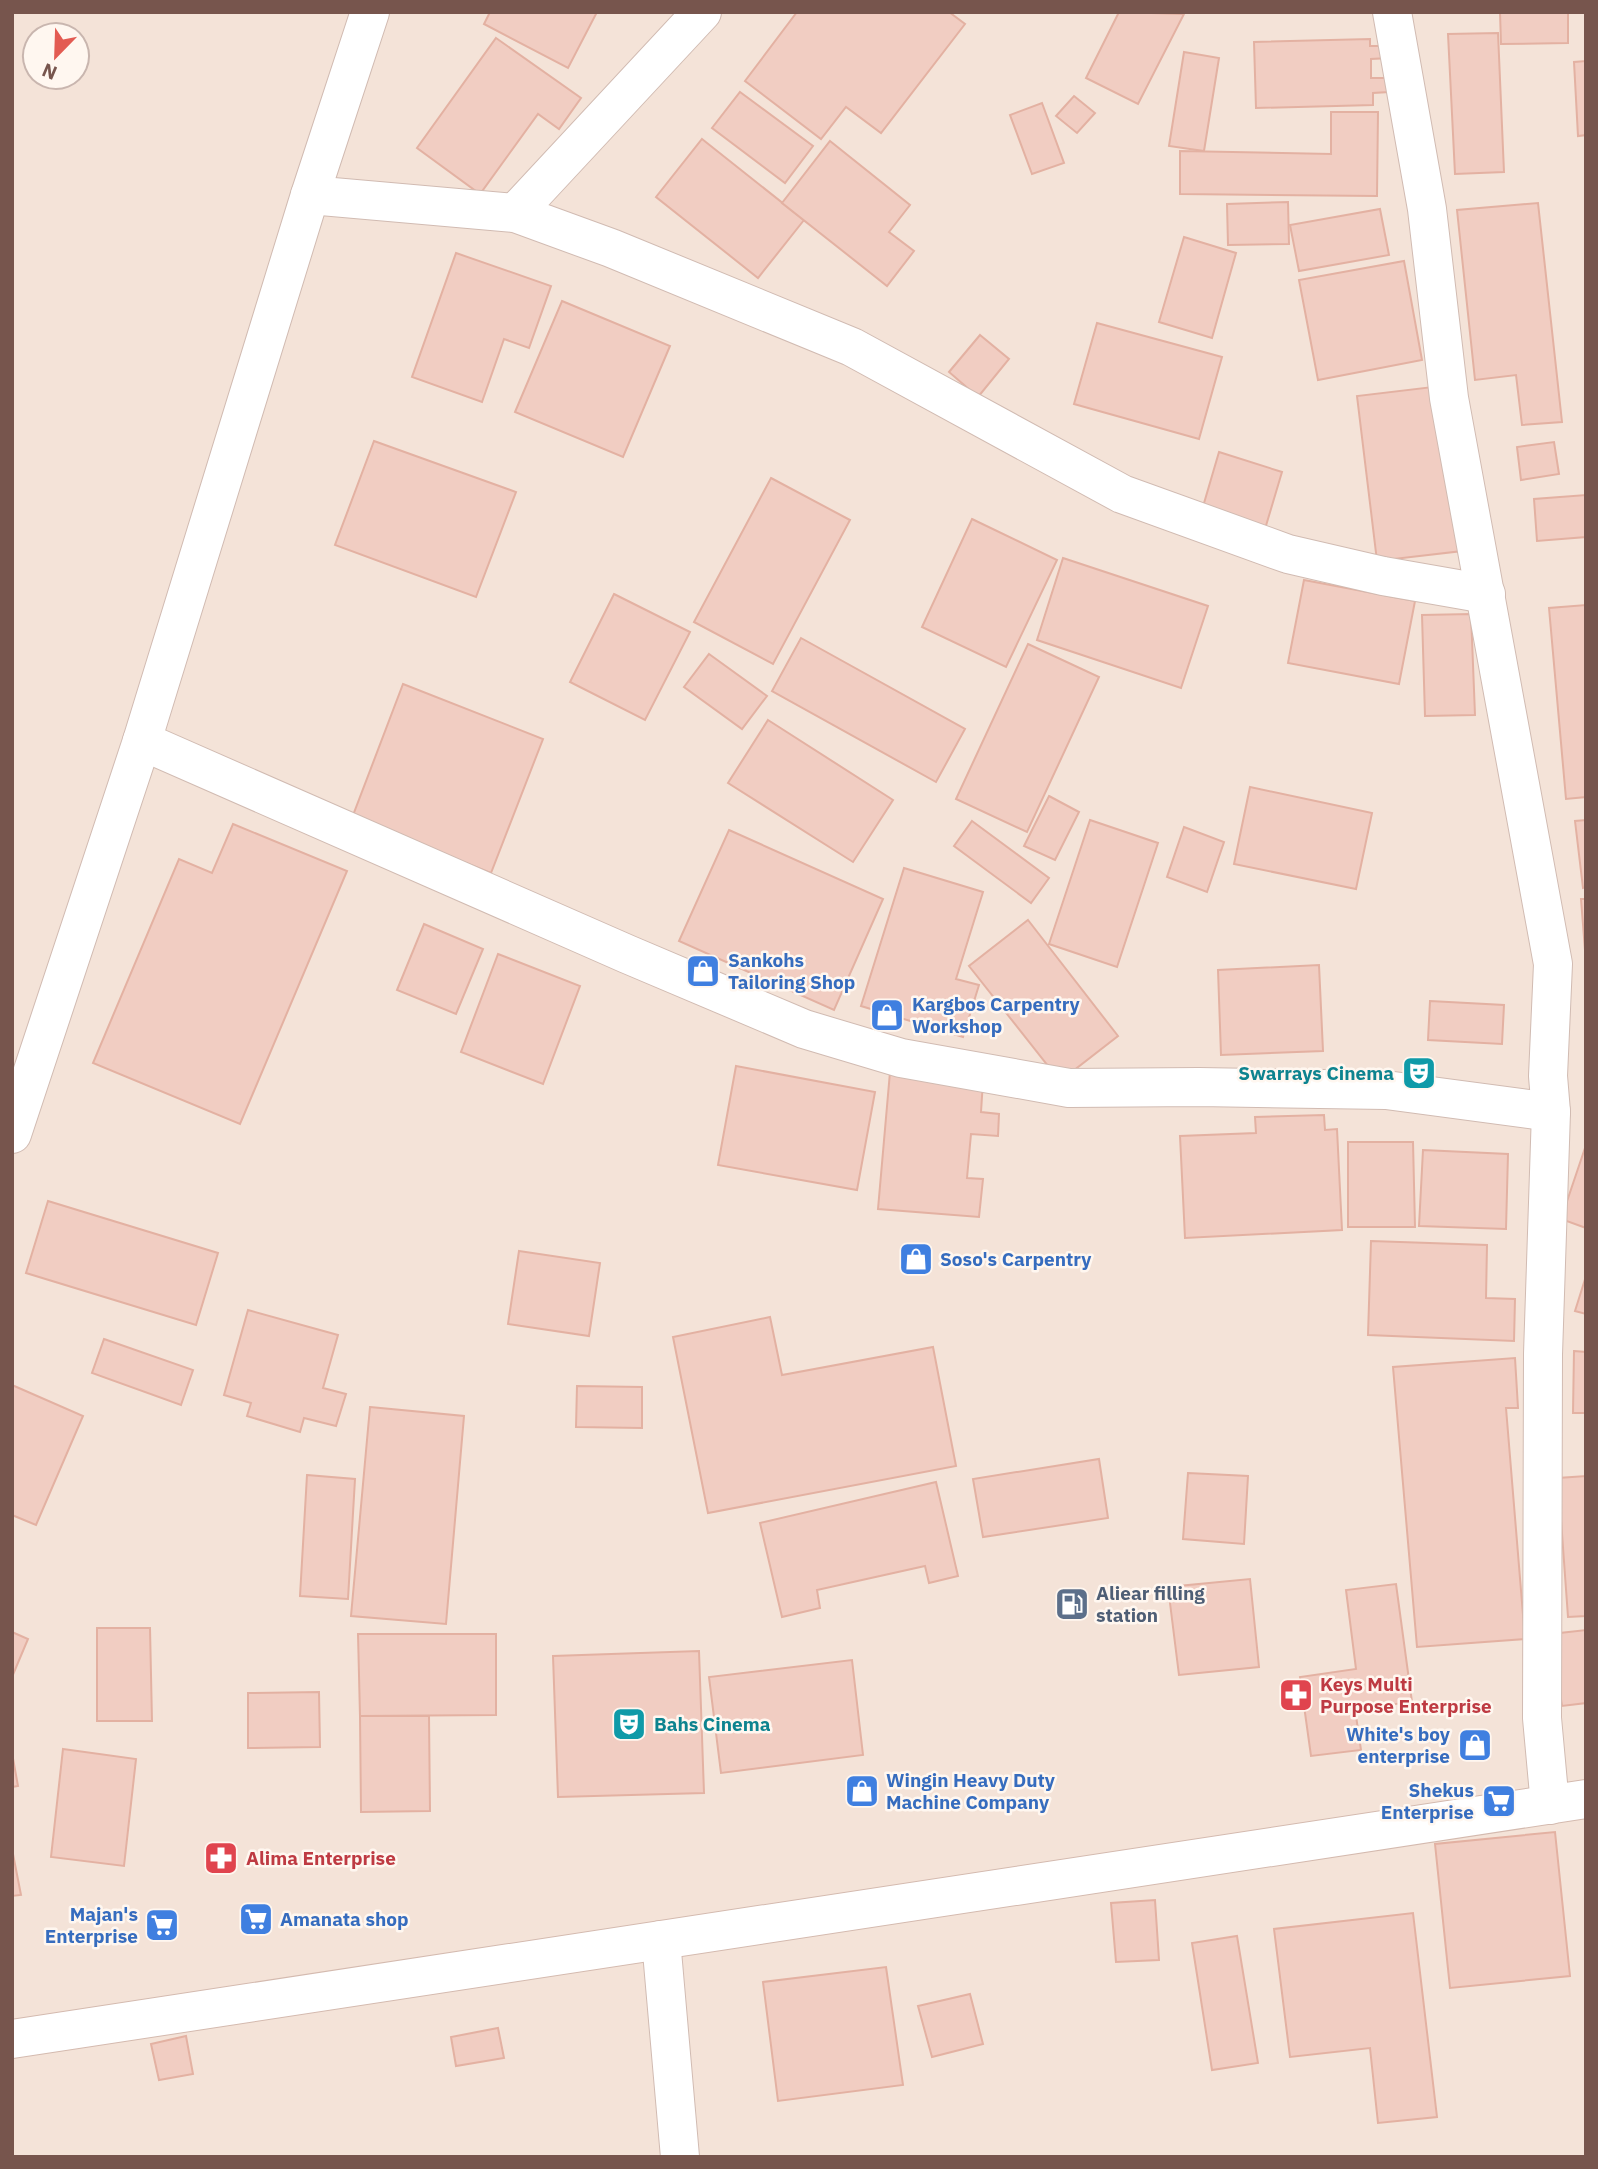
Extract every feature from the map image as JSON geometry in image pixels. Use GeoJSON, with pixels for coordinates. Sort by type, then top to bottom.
{"type":"FeatureCollection","features":[{"type":"Feature","properties":{"kind":"street"},"geometry":{"type":"LineString","coordinates":[[12,1134],[142,741],[310,195],[370,12]]}},
{"type":"Feature","properties":{"kind":"street"},"geometry":{"type":"LineString","coordinates":[[515,213],[702,12]]}},
{"type":"Feature","properties":{"kind":"street"},"geometry":{"type":"LineString","coordinates":[[12,2039],[1568,1802],[1542,1705],[1543,1354],[1551,1112],[1548,1076],[1553,964],[1449,398],[1427,209],[1392,12]]}},
{"type":"Feature","properties":{"kind":"street"},"geometry":{"type":"LineString","coordinates":[[310,195],[515,213],[611,248],[852,346],[1122,494],[1288,554],[1383,576],[1486,594]]}},
{"type":"Feature","properties":{"kind":"street"},"geometry":{"type":"LineString","coordinates":[[142,741],[804,1029],[901,1058],[1069,1088],[1386,1090],[1551,1112]]}},
{"type":"Feature","properties":{"kind":"street"},"geometry":{"type":"LineString","coordinates":[[661,1940],[680,2157]]}},
{"type":"Feature","properties":{"kind":"shaded area"},"geometry":{"type":"Polygon","coordinates":[[[12,12],[1586,12],[1586,2157],[12,2157],[12,12]]]}},
{"type":"Feature","properties":{"kind":"building"},"geometry":{"type":"Polygon","coordinates":[[[490,12],[597,12],[568,68],[484,24],[490,12]]]}},
{"type":"Feature","properties":{"kind":"building"},"geometry":{"type":"Polygon","coordinates":[[[797,12],[949,12],[965,24],[881,133],[846,107],[821,139],[745,81],[797,12]]]}},
{"type":"Feature","properties":{"kind":"building"},"geometry":{"type":"Polygon","coordinates":[[[1119,12],[1184,14],[1138,104],[1086,78],[1119,12]]]}},
{"type":"Feature","properties":{"kind":"building"},"geometry":{"type":"Polygon","coordinates":[[[1500,12],[1568,12],[1568,43],[1501,44],[1500,12]]]}},
{"type":"Feature","properties":{"kind":"building"},"geometry":{"type":"Polygon","coordinates":[[[1498,33],[1504,172],[1455,174],[1448,34],[1498,33]]]}},
{"type":"Feature","properties":{"kind":"building"},"geometry":{"type":"Polygon","coordinates":[[[496,38],[581,98],[559,129],[538,114],[480,194],[417,148],[496,38]]]}},
{"type":"Feature","properties":{"kind":"building"},"geometry":{"type":"Polygon","coordinates":[[[1370,39],[1370,46],[1390,46],[1390,58],[1371,59],[1371,78],[1389,78],[1389,92],[1373,93],[1373,105],[1256,108],[1254,42],[1370,39]]]}},
{"type":"Feature","properties":{"kind":"building"},"geometry":{"type":"Polygon","coordinates":[[[1184,52],[1219,58],[1204,151],[1169,146],[1184,52]]]}},
{"type":"Feature","properties":{"kind":"building"},"geometry":{"type":"Polygon","coordinates":[[[1586,61],[1586,135],[1578,136],[1574,62],[1586,61]]]}},
{"type":"Feature","properties":{"kind":"building"},"geometry":{"type":"Polygon","coordinates":[[[740,92],[813,146],[785,183],[712,128],[740,92]]]}},
{"type":"Feature","properties":{"kind":"building"},"geometry":{"type":"Polygon","coordinates":[[[1074,96],[1095,113],[1077,133],[1056,116],[1074,96]]]}},
{"type":"Feature","properties":{"kind":"building"},"geometry":{"type":"Polygon","coordinates":[[[1042,103],[1064,163],[1032,174],[1010,115],[1042,103]]]}},
{"type":"Feature","properties":{"kind":"building"},"geometry":{"type":"Polygon","coordinates":[[[1331,112],[1378,112],[1377,196],[1180,194],[1180,151],[1331,154],[1331,112]]]}},
{"type":"Feature","properties":{"kind":"building"},"geometry":{"type":"Polygon","coordinates":[[[702,139],[804,220],[758,278],[656,197],[702,139]]]}},
{"type":"Feature","properties":{"kind":"building"},"geometry":{"type":"Polygon","coordinates":[[[830,141],[910,205],[889,232],[914,251],[887,286],[782,203],[830,141]]]}},
{"type":"Feature","properties":{"kind":"building"},"geometry":{"type":"Polygon","coordinates":[[[1288,202],[1289,244],[1228,245],[1227,204],[1288,202]]]}},
{"type":"Feature","properties":{"kind":"building"},"geometry":{"type":"Polygon","coordinates":[[[1538,203],[1562,422],[1522,425],[1516,375],[1475,380],[1457,210],[1538,203]]]}},
{"type":"Feature","properties":{"kind":"building"},"geometry":{"type":"Polygon","coordinates":[[[1380,209],[1389,255],[1299,271],[1290,225],[1380,209]]]}},
{"type":"Feature","properties":{"kind":"building"},"geometry":{"type":"Polygon","coordinates":[[[1184,237],[1236,253],[1212,338],[1159,322],[1184,237]]]}},
{"type":"Feature","properties":{"kind":"building"},"geometry":{"type":"Polygon","coordinates":[[[456,253],[551,286],[529,348],[504,339],[482,402],[412,377],[456,253]]]}},
{"type":"Feature","properties":{"kind":"building"},"geometry":{"type":"Polygon","coordinates":[[[1404,261],[1422,360],[1318,380],[1299,280],[1404,261]]]}},
{"type":"Feature","properties":{"kind":"building"},"geometry":{"type":"Polygon","coordinates":[[[562,301],[670,346],[623,457],[515,412],[562,301]]]}},
{"type":"Feature","properties":{"kind":"building"},"geometry":{"type":"Polygon","coordinates":[[[1097,323],[1222,357],[1199,439],[1074,404],[1097,323]]]}},
{"type":"Feature","properties":{"kind":"building"},"geometry":{"type":"Polygon","coordinates":[[[980,335],[1009,359],[978,397],[949,372],[980,335]]]}},
{"type":"Feature","properties":{"kind":"building"},"geometry":{"type":"Polygon","coordinates":[[[1441,386],[1462,551],[1377,561],[1357,396],[1441,386]]]}},
{"type":"Feature","properties":{"kind":"building"},"geometry":{"type":"Polygon","coordinates":[[[374,441],[516,492],[476,597],[335,545],[374,441]]]}},
{"type":"Feature","properties":{"kind":"building"},"geometry":{"type":"Polygon","coordinates":[[[1554,442],[1559,474],[1521,480],[1517,447],[1554,442]]]}},
{"type":"Feature","properties":{"kind":"building"},"geometry":{"type":"Polygon","coordinates":[[[1219,452],[1282,472],[1265,529],[1202,510],[1219,452]]]}},
{"type":"Feature","properties":{"kind":"building"},"geometry":{"type":"Polygon","coordinates":[[[771,478],[850,520],[773,664],[694,622],[771,478]]]}},
{"type":"Feature","properties":{"kind":"building"},"geometry":{"type":"Polygon","coordinates":[[[1586,495],[1586,537],[1537,541],[1534,499],[1586,495]]]}},
{"type":"Feature","properties":{"kind":"building"},"geometry":{"type":"Polygon","coordinates":[[[972,519],[1057,560],[1006,667],[922,627],[972,519]]]}},
{"type":"Feature","properties":{"kind":"building"},"geometry":{"type":"Polygon","coordinates":[[[1063,558],[1208,606],[1181,688],[1037,640],[1063,558]]]}},
{"type":"Feature","properties":{"kind":"building"},"geometry":{"type":"Polygon","coordinates":[[[1304,580],[1415,601],[1399,684],[1288,663],[1304,580]]]}},
{"type":"Feature","properties":{"kind":"building"},"geometry":{"type":"Polygon","coordinates":[[[614,594],[690,632],[645,720],[570,682],[614,594]]]}},
{"type":"Feature","properties":{"kind":"building"},"geometry":{"type":"Polygon","coordinates":[[[1586,605],[1586,797],[1566,799],[1549,608],[1586,605]]]}},
{"type":"Feature","properties":{"kind":"building"},"geometry":{"type":"Polygon","coordinates":[[[1471,614],[1475,715],[1425,716],[1422,615],[1471,614]]]}},
{"type":"Feature","properties":{"kind":"building"},"geometry":{"type":"Polygon","coordinates":[[[801,638],[965,729],[936,782],[772,691],[801,638]]]}},
{"type":"Feature","properties":{"kind":"building"},"geometry":{"type":"Polygon","coordinates":[[[1028,644],[1099,677],[1027,832],[956,799],[1028,644]]]}},
{"type":"Feature","properties":{"kind":"building"},"geometry":{"type":"Polygon","coordinates":[[[709,654],[767,696],[742,729],[684,687],[709,654]]]}},
{"type":"Feature","properties":{"kind":"building"},"geometry":{"type":"Polygon","coordinates":[[[403,684],[543,739],[491,873],[352,818],[403,684]]]}},
{"type":"Feature","properties":{"kind":"building"},"geometry":{"type":"Polygon","coordinates":[[[768,720],[893,800],[853,862],[728,783],[768,720]]]}},
{"type":"Feature","properties":{"kind":"building"},"geometry":{"type":"Polygon","coordinates":[[[1250,787],[1372,813],[1356,889],[1234,864],[1250,787]]]}},
{"type":"Feature","properties":{"kind":"building"},"geometry":{"type":"Polygon","coordinates":[[[1049,796],[1079,812],[1055,860],[1024,846],[1049,796]]]}},
{"type":"Feature","properties":{"kind":"building"},"geometry":{"type":"Polygon","coordinates":[[[1090,820],[1158,843],[1117,967],[1049,944],[1090,820]]]}},
{"type":"Feature","properties":{"kind":"building"},"geometry":{"type":"Polygon","coordinates":[[[1586,820],[1586,887],[1583,888],[1575,821],[1586,820]]]}},
{"type":"Feature","properties":{"kind":"building"},"geometry":{"type":"Polygon","coordinates":[[[972,821],[1049,878],[1031,903],[954,846],[972,821]]]}},
{"type":"Feature","properties":{"kind":"building"},"geometry":{"type":"Polygon","coordinates":[[[233,824],[347,871],[240,1124],[93,1063],[179,859],[212,873],[233,824]]]}},
{"type":"Feature","properties":{"kind":"building"},"geometry":{"type":"Polygon","coordinates":[[[1184,827],[1224,842],[1207,892],[1167,877],[1184,827]]]}},
{"type":"Feature","properties":{"kind":"building"},"geometry":{"type":"Polygon","coordinates":[[[729,830],[883,899],[834,1010],[679,941],[729,830]]]}},
{"type":"Feature","properties":{"kind":"building"},"geometry":{"type":"Polygon","coordinates":[[[904,868],[983,892],[956,979],[979,985],[963,1037],[861,1006],[904,868]]]}},
{"type":"Feature","properties":{"kind":"building"},"geometry":{"type":"Polygon","coordinates":[[[1581,899],[1586,899],[1586,963],[1581,899]]]}},
{"type":"Feature","properties":{"kind":"building"},"geometry":{"type":"Polygon","coordinates":[[[1028,920],[1118,1036],[1060,1081],[969,966],[1028,920]]]}},
{"type":"Feature","properties":{"kind":"building"},"geometry":{"type":"Polygon","coordinates":[[[424,924],[483,949],[456,1014],[397,990],[424,924]]]}},
{"type":"Feature","properties":{"kind":"building"},"geometry":{"type":"Polygon","coordinates":[[[498,954],[580,986],[543,1084],[461,1052],[498,954]]]}},
{"type":"Feature","properties":{"kind":"building"},"geometry":{"type":"Polygon","coordinates":[[[1319,965],[1323,1051],[1221,1055],[1218,970],[1319,965]]]}},
{"type":"Feature","properties":{"kind":"building"},"geometry":{"type":"Polygon","coordinates":[[[1430,1001],[1504,1005],[1502,1044],[1428,1040],[1430,1001]]]}},
{"type":"Feature","properties":{"kind":"building"},"geometry":{"type":"Polygon","coordinates":[[[736,1066],[875,1092],[857,1190],[718,1165],[736,1066]]]}},
{"type":"Feature","properties":{"kind":"building"},"geometry":{"type":"Polygon","coordinates":[[[890,1072],[983,1081],[981,1112],[999,1114],[998,1136],[971,1134],[967,1178],[983,1179],[979,1217],[878,1209],[890,1072]]]}},
{"type":"Feature","properties":{"kind":"building"},"geometry":{"type":"Polygon","coordinates":[[[1324,1115],[1325,1130],[1337,1129],[1342,1230],[1185,1238],[1180,1136],[1256,1133],[1255,1117],[1324,1115]]]}},
{"type":"Feature","properties":{"kind":"building"},"geometry":{"type":"Polygon","coordinates":[[[1348,1142],[1413,1142],[1415,1227],[1348,1227],[1348,1142]]]}},
{"type":"Feature","properties":{"kind":"building"},"geometry":{"type":"Polygon","coordinates":[[[1586,1145],[1586,1228],[1561,1219],[1586,1145]]]}},
{"type":"Feature","properties":{"kind":"building"},"geometry":{"type":"Polygon","coordinates":[[[1423,1150],[1508,1154],[1506,1229],[1419,1226],[1423,1150]]]}},
{"type":"Feature","properties":{"kind":"building"},"geometry":{"type":"Polygon","coordinates":[[[48,1201],[218,1253],[196,1325],[26,1273],[48,1201]]]}},
{"type":"Feature","properties":{"kind":"building"},"geometry":{"type":"Polygon","coordinates":[[[1371,1241],[1487,1245],[1486,1298],[1515,1299],[1514,1341],[1368,1335],[1371,1241]]]}},
{"type":"Feature","properties":{"kind":"building"},"geometry":{"type":"Polygon","coordinates":[[[519,1251],[600,1263],[589,1336],[508,1324],[519,1251]]]}},
{"type":"Feature","properties":{"kind":"building"},"geometry":{"type":"Polygon","coordinates":[[[1586,1276],[1586,1314],[1575,1311],[1586,1276]]]}},
{"type":"Feature","properties":{"kind":"building"},"geometry":{"type":"Polygon","coordinates":[[[248,1310],[338,1335],[323,1388],[346,1394],[336,1426],[304,1418],[300,1432],[247,1416],[251,1403],[224,1395],[248,1310]]]}},
{"type":"Feature","properties":{"kind":"building"},"geometry":{"type":"Polygon","coordinates":[[[770,1317],[782,1375],[933,1347],[956,1466],[708,1513],[673,1337],[770,1317]]]}},
{"type":"Feature","properties":{"kind":"building"},"geometry":{"type":"Polygon","coordinates":[[[104,1339],[193,1370],[181,1405],[92,1373],[104,1339]]]}},
{"type":"Feature","properties":{"kind":"building"},"geometry":{"type":"Polygon","coordinates":[[[1574,1351],[1586,1352],[1586,1413],[1573,1413],[1574,1351]]]}},
{"type":"Feature","properties":{"kind":"building"},"geometry":{"type":"Polygon","coordinates":[[[1515,1358],[1518,1408],[1506,1408],[1525,1639],[1417,1647],[1393,1367],[1515,1358]]]}},
{"type":"Feature","properties":{"kind":"building"},"geometry":{"type":"Polygon","coordinates":[[[12,1385],[83,1416],[36,1525],[12,1515],[12,1385]]]}},
{"type":"Feature","properties":{"kind":"building"},"geometry":{"type":"Polygon","coordinates":[[[577,1386],[642,1387],[642,1428],[576,1427],[577,1386]]]}},
{"type":"Feature","properties":{"kind":"building"},"geometry":{"type":"Polygon","coordinates":[[[370,1407],[464,1416],[446,1624],[351,1616],[370,1407]]]}},
{"type":"Feature","properties":{"kind":"building"},"geometry":{"type":"Polygon","coordinates":[[[1099,1459],[1108,1518],[983,1537],[973,1479],[1099,1459]]]}},
{"type":"Feature","properties":{"kind":"building"},"geometry":{"type":"Polygon","coordinates":[[[1188,1473],[1248,1476],[1244,1544],[1183,1539],[1188,1473]]]}},
{"type":"Feature","properties":{"kind":"building"},"geometry":{"type":"Polygon","coordinates":[[[307,1475],[355,1479],[348,1599],[300,1596],[307,1475]]]}},
{"type":"Feature","properties":{"kind":"building"},"geometry":{"type":"Polygon","coordinates":[[[1586,1476],[1586,1616],[1568,1617],[1558,1478],[1586,1476]]]}},
{"type":"Feature","properties":{"kind":"building"},"geometry":{"type":"Polygon","coordinates":[[[936,1482],[958,1576],[929,1583],[925,1566],[817,1590],[820,1608],[782,1617],[760,1523],[936,1482]]]}},
{"type":"Feature","properties":{"kind":"building"},"geometry":{"type":"Polygon","coordinates":[[[1250,1579],[1259,1667],[1179,1675],[1168,1587],[1250,1579]]]}},
{"type":"Feature","properties":{"kind":"building"},"geometry":{"type":"Polygon","coordinates":[[[1396,1584],[1412,1702],[1355,1709],[1361,1750],[1311,1756],[1300,1677],[1356,1669],[1346,1590],[1396,1584]]]}},
{"type":"Feature","properties":{"kind":"building"},"geometry":{"type":"Polygon","coordinates":[[[97,1628],[150,1628],[152,1721],[97,1721],[97,1628]]]}},
{"type":"Feature","properties":{"kind":"building"},"geometry":{"type":"Polygon","coordinates":[[[1586,1630],[1586,1703],[1562,1706],[1551,1634],[1586,1630]]]}},
{"type":"Feature","properties":{"kind":"building"},"geometry":{"type":"Polygon","coordinates":[[[12,1632],[28,1639],[12,1677],[12,1632]]]}},
{"type":"Feature","properties":{"kind":"building"},"geometry":{"type":"Polygon","coordinates":[[[358,1634],[496,1634],[496,1715],[360,1716],[358,1634]]]}},
{"type":"Feature","properties":{"kind":"building","name":"Bahs Cinema"},"geometry":{"type":"Polygon","coordinates":[[[699,1651],[704,1793],[558,1797],[553,1656],[699,1651]]]}},
{"type":"Feature","properties":{"kind":"building"},"geometry":{"type":"Polygon","coordinates":[[[852,1660],[863,1755],[721,1773],[709,1677],[852,1660]]]}},
{"type":"Feature","properties":{"kind":"building"},"geometry":{"type":"Polygon","coordinates":[[[319,1692],[320,1747],[248,1748],[248,1693],[319,1692]]]}},
{"type":"Feature","properties":{"kind":"building"},"geometry":{"type":"Polygon","coordinates":[[[360,1716],[429,1716],[430,1811],[361,1812],[360,1716]]]}},
{"type":"Feature","properties":{"kind":"building"},"geometry":{"type":"Polygon","coordinates":[[[63,1749],[136,1759],[124,1866],[51,1857],[63,1749]]]}},
{"type":"Feature","properties":{"kind":"building"},"geometry":{"type":"Polygon","coordinates":[[[12,1753],[18,1786],[12,1787],[12,1753]]]}},
{"type":"Feature","properties":{"kind":"building"},"geometry":{"type":"Polygon","coordinates":[[[1555,1832],[1570,1976],[1450,1988],[1435,1844],[1555,1832]]]}},
{"type":"Feature","properties":{"kind":"building"},"geometry":{"type":"Polygon","coordinates":[[[12,1849],[21,1895],[12,1896],[12,1849]]]}},
{"type":"Feature","properties":{"kind":"building"},"geometry":{"type":"Polygon","coordinates":[[[1155,1900],[1159,1960],[1116,1962],[1111,1903],[1155,1900]]]}},
{"type":"Feature","properties":{"kind":"building"},"geometry":{"type":"Polygon","coordinates":[[[1413,1913],[1437,2117],[1378,2123],[1370,2048],[1290,2057],[1274,1929],[1413,1913]]]}},
{"type":"Feature","properties":{"kind":"building"},"geometry":{"type":"Polygon","coordinates":[[[1237,1936],[1258,2063],[1212,2070],[1192,1943],[1237,1936]]]}},
{"type":"Feature","properties":{"kind":"building"},"geometry":{"type":"Polygon","coordinates":[[[886,1967],[903,2085],[778,2101],[763,1982],[886,1967]]]}},
{"type":"Feature","properties":{"kind":"building"},"geometry":{"type":"Polygon","coordinates":[[[970,1994],[983,2044],[932,2057],[918,2006],[970,1994]]]}},
{"type":"Feature","properties":{"kind":"building"},"geometry":{"type":"Polygon","coordinates":[[[498,2028],[504,2058],[456,2066],[451,2037],[498,2028]]]}},
{"type":"Feature","properties":{"kind":"building"},"geometry":{"type":"Polygon","coordinates":[[[186,2036],[193,2074],[159,2080],[151,2044],[186,2036]]]}},
{"type":"Feature","properties":{"kind":"place","name":"Sankohs Tailoring Shop"},"geometry":{"type":"Point","coordinates":[703,971]}},
{"type":"Feature","properties":{"kind":"place","name":"Kargbos Carpentry Workshop"},"geometry":{"type":"Point","coordinates":[887,1015]}},
{"type":"Feature","properties":{"kind":"place","name":"Swarrays Cinema"},"geometry":{"type":"Point","coordinates":[1419,1073]}},
{"type":"Feature","properties":{"kind":"place","name":"Soso's Carpentry"},"geometry":{"type":"Point","coordinates":[916,1259]}},
{"type":"Feature","properties":{"kind":"place","name":"Aliear filling station"},"geometry":{"type":"Point","coordinates":[1072,1604]}},
{"type":"Feature","properties":{"kind":"place","name":"Keys Multi Purpose Enterprise"},"geometry":{"type":"Point","coordinates":[1296,1695]}},
{"type":"Feature","properties":{"kind":"place","name":"Bahs Cinema"},"geometry":{"type":"Point","coordinates":[629,1724]}},
{"type":"Feature","properties":{"kind":"place","name":"White's boy enterprise"},"geometry":{"type":"Point","coordinates":[1475,1745]}},
{"type":"Feature","properties":{"kind":"place","name":"Wingin Heavy Duty Machine Company"},"geometry":{"type":"Point","coordinates":[862,1791]}},
{"type":"Feature","properties":{"kind":"place","name":"Shekus Enterprise"},"geometry":{"type":"Point","coordinates":[1499,1801]}},
{"type":"Feature","properties":{"kind":"place","name":"Alima Enterprise"},"geometry":{"type":"Point","coordinates":[221,1858]}},
{"type":"Feature","properties":{"kind":"place","name":"Amanata shop"},"geometry":{"type":"Point","coordinates":[256,1919]}},
{"type":"Feature","properties":{"kind":"place","name":"Majan's Enterprise"},"geometry":{"type":"Point","coordinates":[162,1925]}}]}
